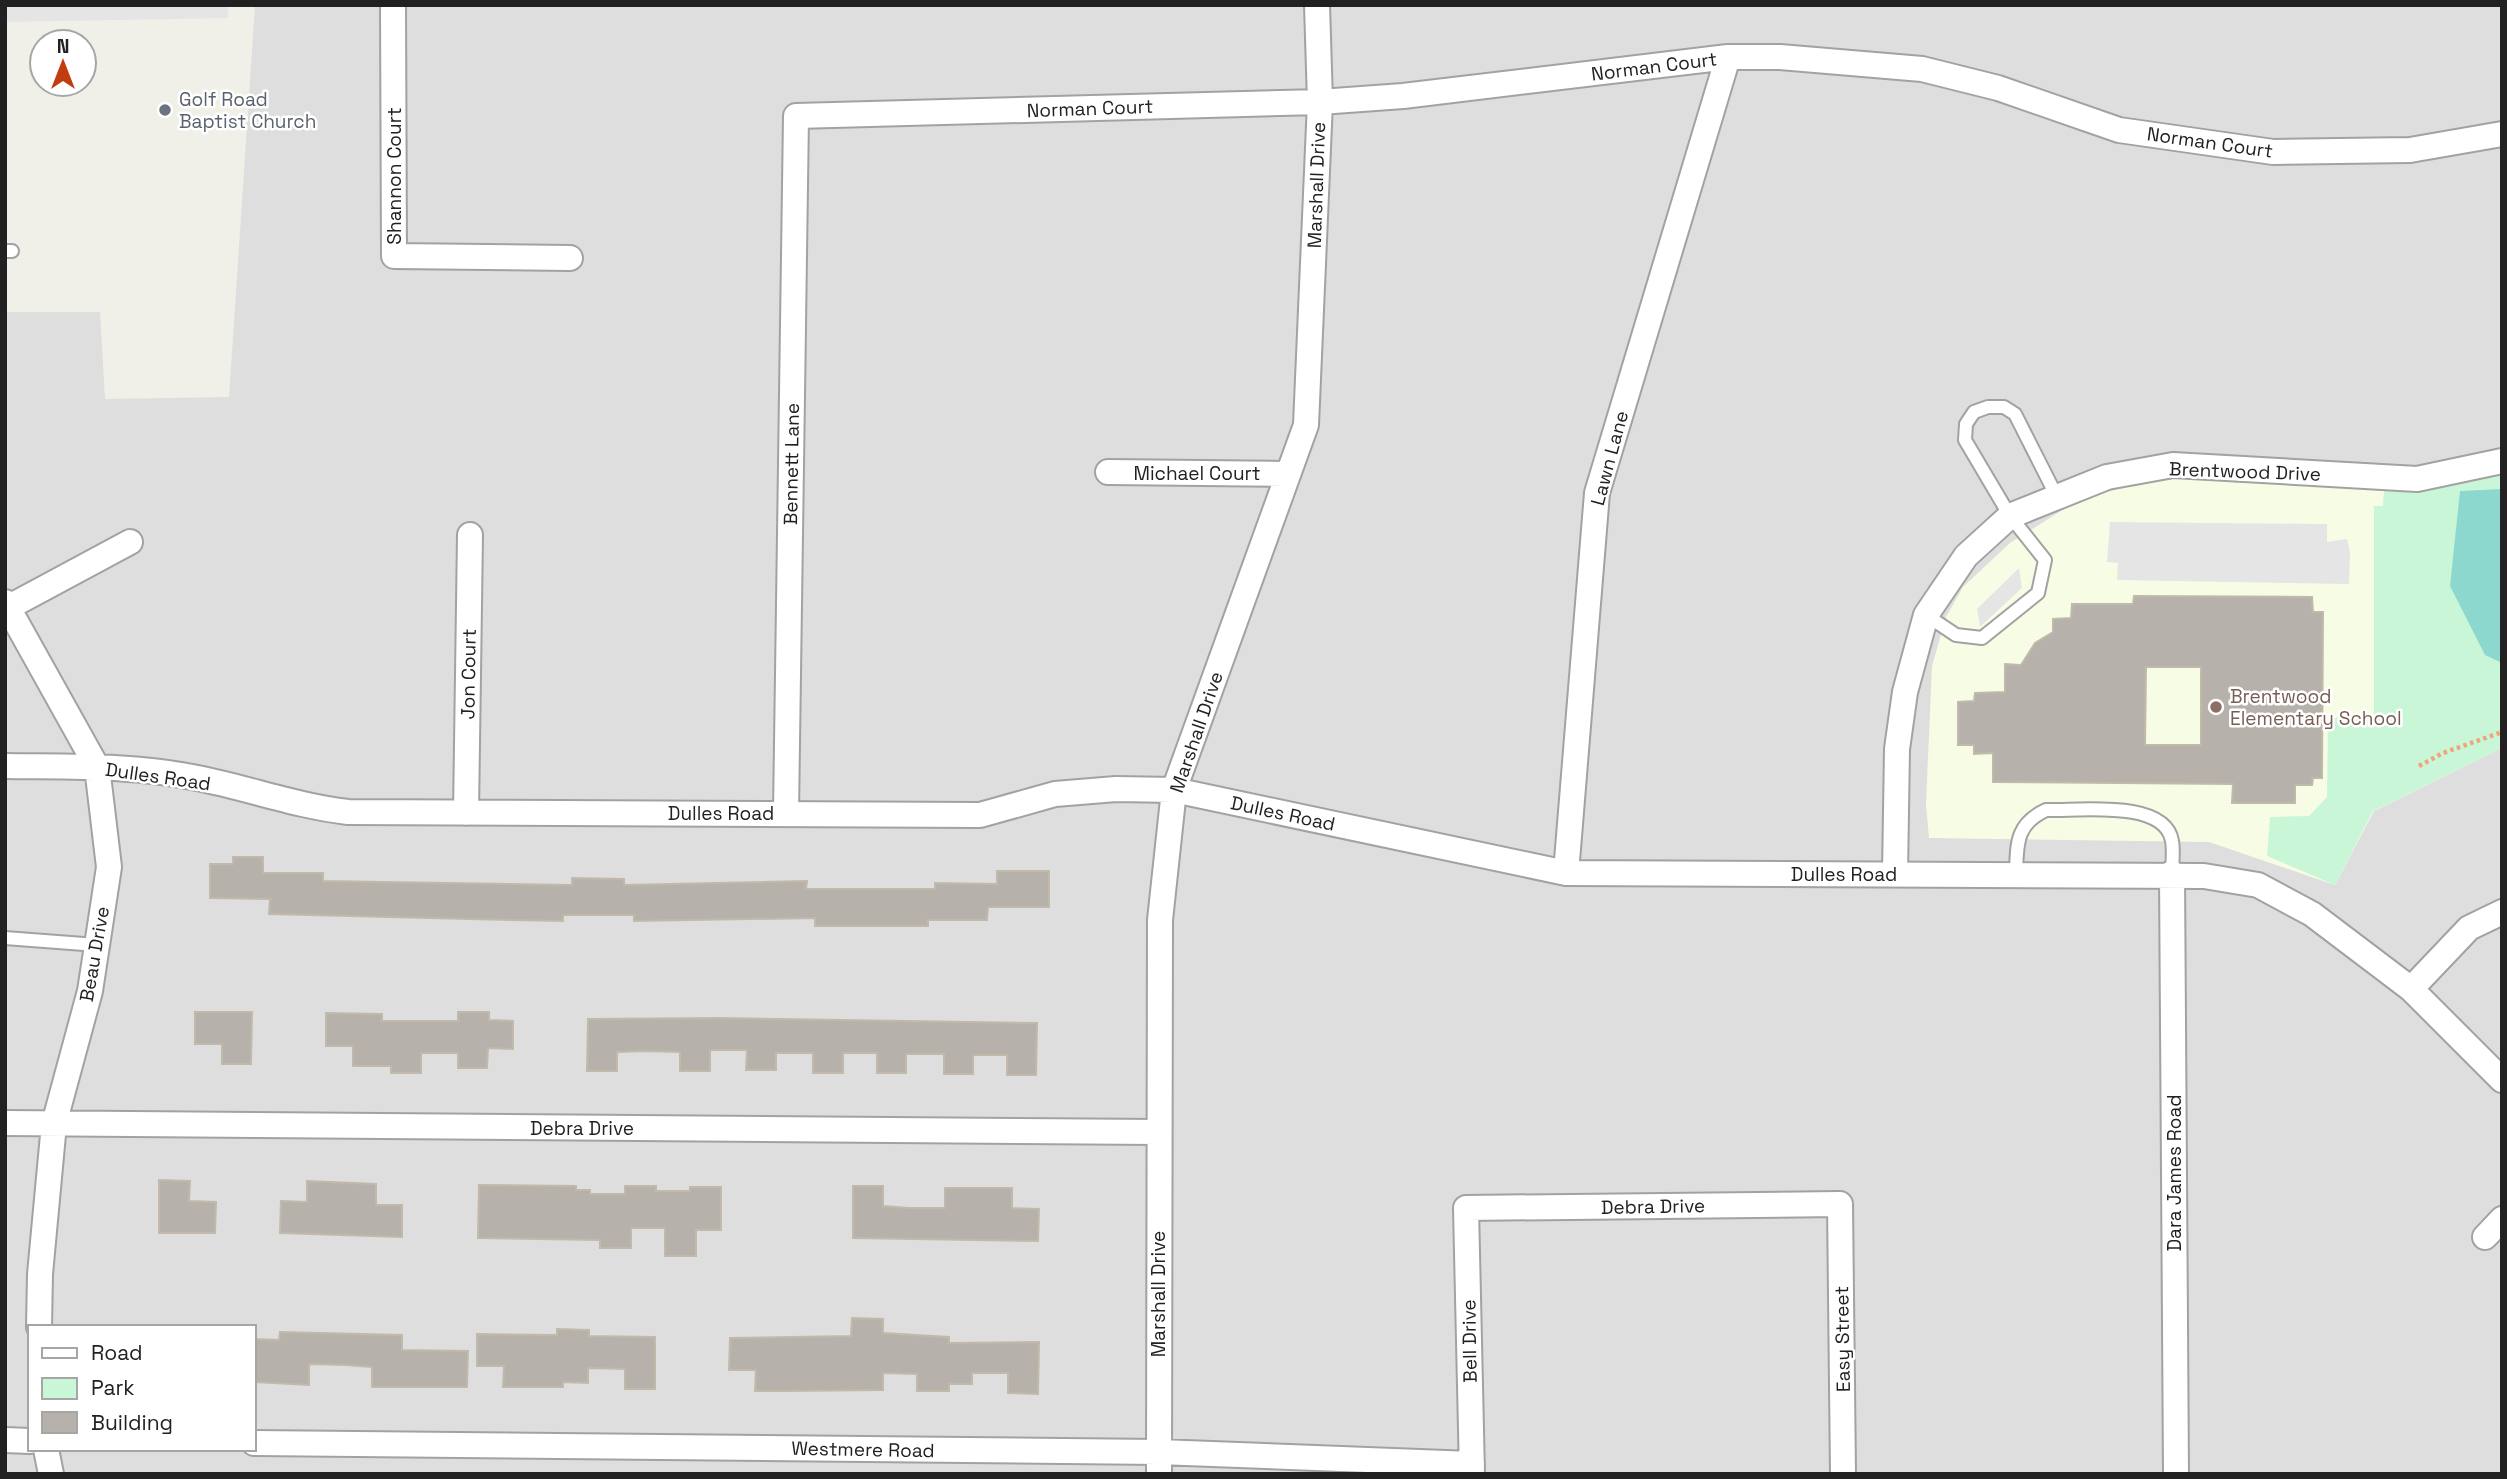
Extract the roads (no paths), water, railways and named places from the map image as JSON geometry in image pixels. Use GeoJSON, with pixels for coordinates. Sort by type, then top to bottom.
{"type":"FeatureCollection","features":[{"type":"Feature","properties":{"kind":"street","name":"Shannon Court"},"geometry":{"type":"LineString","coordinates":[[393,5],[394,256],[570,258]]}},
{"type":"Feature","properties":{"kind":"street","name":"Marshall Drive"},"geometry":{"type":"LineString","coordinates":[[1159,1463],[1160,920],[1174,790],[1286,474],[1306,425],[1320,102],[1317,5]]}},
{"type":"Feature","properties":{"kind":"street","name":"Norman Court"},"geometry":{"type":"LineString","coordinates":[[796,116],[1320,102],[1403,96],[1728,57],[1780,57],[1922,69],[1998,88],[2119,130],[2273,152],[2410,150],[2502,134]]}},
{"type":"Feature","properties":{"kind":"street","name":"Lawn Lane"},"geometry":{"type":"LineString","coordinates":[[1566,873],[1597,493],[1728,57]]}},
{"type":"Feature","properties":{"kind":"street","name":"Bennett Lane"},"geometry":{"type":"LineString","coordinates":[[786,813],[796,116]]}},
{"type":"Feature","properties":{"kind":"street","name":"Brentwood Drive"},"geometry":{"type":"LineString","coordinates":[[1895,874],[1897,749],[1905,692],[1926,615],[1966,556],[2010,516],[2107,477],[2173,466],[2417,479],[2502,461]]}},
{"type":"Feature","properties":{"kind":"street","name":"Michael Court"},"geometry":{"type":"LineString","coordinates":[[1108,472],[1286,474]]}},
{"type":"Feature","properties":{"kind":"street","name":"Jon Court"},"geometry":{"type":"LineString","coordinates":[[466,813],[470,535]]}},
{"type":"Feature","properties":{"kind":"street"},"geometry":{"type":"LineString","coordinates":[[7,604],[130,542]]}},
{"type":"Feature","properties":{"kind":"street","name":"Beau Drive"},"geometry":{"type":"LineString","coordinates":[[7,604],[97,767],[109,867],[90,991],[54,1124],[40,1274],[39,1325]]}},
{"type":"Feature","properties":{"kind":"street","name":"Dulles Road"},"geometry":{"type":"LineString","coordinates":[[5,766],[97,767],[196,778],[311,808],[348,813],[979,815],[1055,794],[1116,789],[1174,790],[1566,873],[2172,873],[2258,885],[2312,914],[2411,989],[2502,1080]]}},
{"type":"Feature","properties":{"kind":"street","name":"Dara James Road"},"geometry":{"type":"LineString","coordinates":[[2172,873],[2176,1474]]}},
{"type":"Feature","properties":{"kind":"street"},"geometry":{"type":"LineString","coordinates":[[2411,989],[2469,928],[2502,912]]}},
{"type":"Feature","properties":{"kind":"street","name":"Debra Drive"},"geometry":{"type":"LineString","coordinates":[[5,1123],[1158,1132]]}},
{"type":"Feature","properties":{"kind":"street","name":"Debra Drive"},"geometry":{"type":"LineString","coordinates":[[1466,1208],[1840,1204]]}},
{"type":"Feature","properties":{"kind":"street","name":"Easy Street"},"geometry":{"type":"LineString","coordinates":[[1840,1204],[1846,1473]]}},
{"type":"Feature","properties":{"kind":"street","name":"Bell Drive"},"geometry":{"type":"LineString","coordinates":[[1466,1208],[1472,1469]]}},
{"type":"Feature","properties":{"kind":"street"},"geometry":{"type":"LineString","coordinates":[[5,1440],[28,1441]]}},
{"type":"Feature","properties":{"kind":"street","name":"Westmere Road"},"geometry":{"type":"LineString","coordinates":[[256,1443],[1472,1469]]}},
{"type":"Feature","properties":{"kind":"street"},"geometry":{"type":"LineString","coordinates":[[46,1451],[51,1474]]}},
{"type":"Feature","properties":{"kind":"lane"},"geometry":{"type":"LineString","coordinates":[[1926,615],[1956,635],[1982,638],[2038,593],[2045,560],[2010,516],[1965,440],[1966,424],[1974,412],[2004,407],[2015,414],[2057,499]]}},
{"type":"Feature","properties":{"kind":"lane"},"geometry":{"type":"LineString","coordinates":[[2017,873],[2017,837],[2021,827],[2046,810],[2145,812],[2168,831],[2172,841],[2172,873]]}},
{"type":"Feature","properties":{"kind":"lane"},"geometry":{"type":"LineString","coordinates":[[5,938],[97,945]]}},
{"type":"Feature","properties":{"kind":"place","name":"Golf Road Baptist Church"},"geometry":{"type":"Point","coordinates":[165,110]}},
{"type":"Feature","properties":{"kind":"place","name":"Brentwood Elementary School"},"geometry":{"type":"Point","coordinates":[2216,707]}}]}
